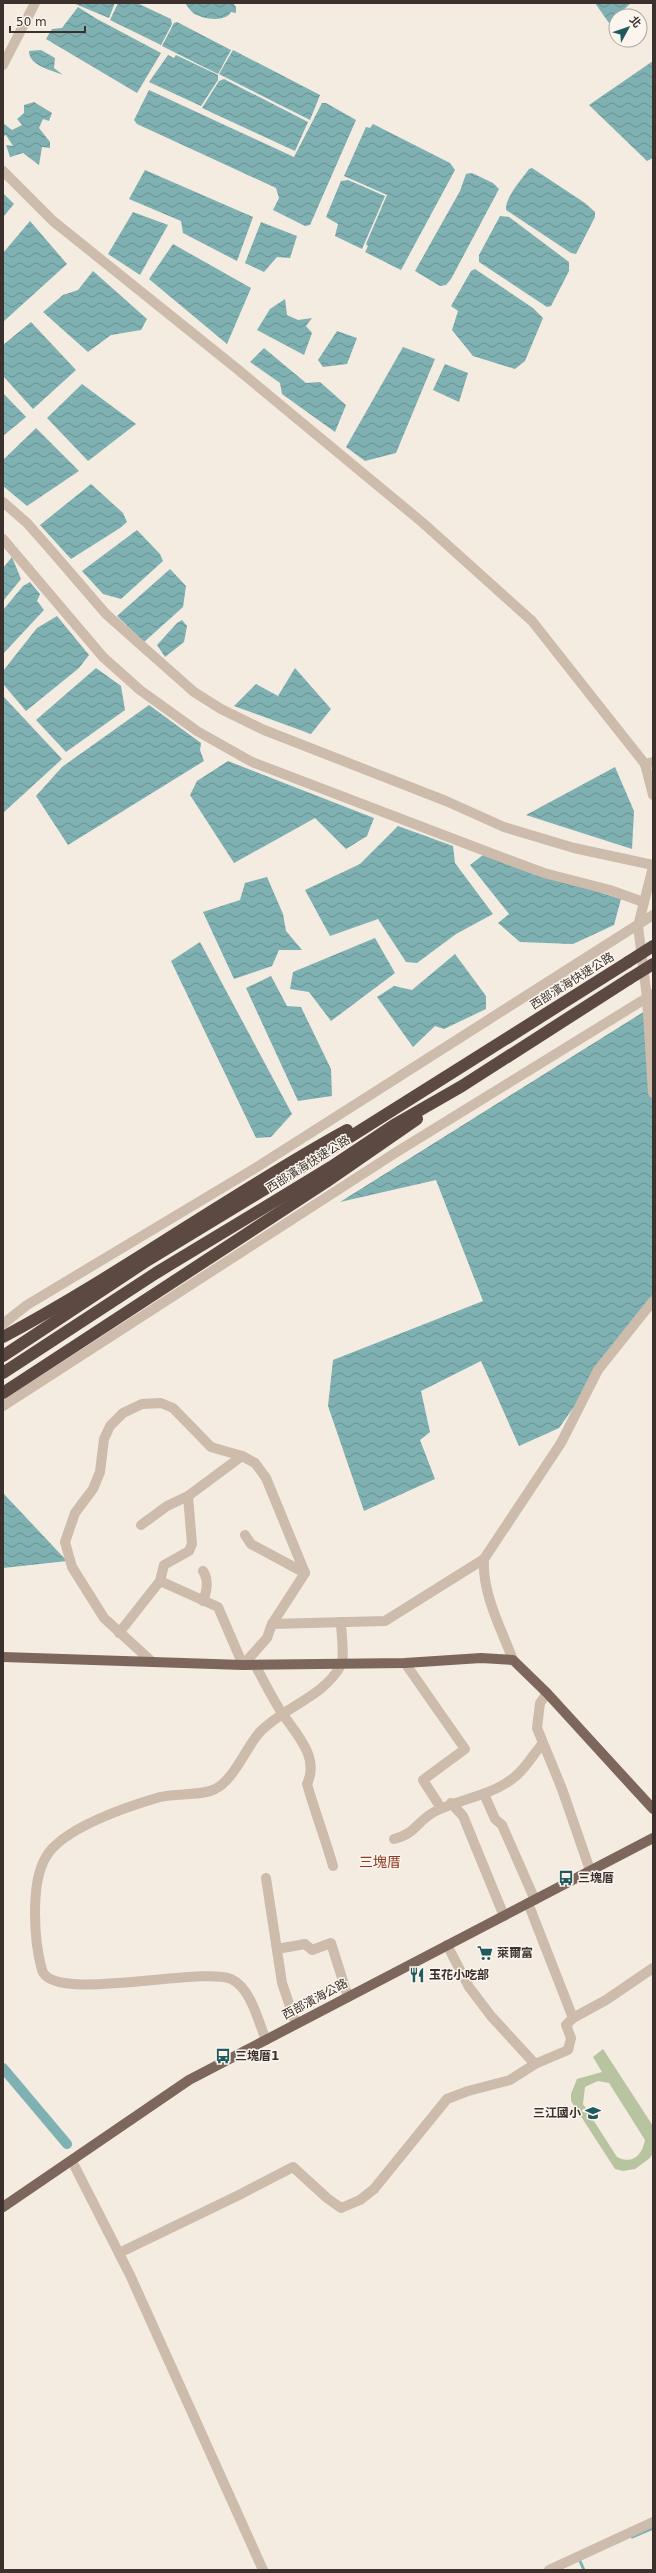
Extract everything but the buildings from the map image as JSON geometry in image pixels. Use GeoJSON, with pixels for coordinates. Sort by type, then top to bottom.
{"type":"FeatureCollection","features":[{"type":"Feature","properties":{"kind":"highway","name":"西部濱海快速公路"},"geometry":{"type":"LineString","coordinates":[[3,1356],[148,1260],[454,1072],[653,946]]}},
{"type":"Feature","properties":{"kind":"highway","name":"西部濱海快速公路"},"geometry":{"type":"LineString","coordinates":[[3,1373],[156,1273],[331,1167],[394,1125],[462,1086],[653,964]]}},
{"type":"Feature","properties":{"kind":"highway"},"geometry":{"type":"LineString","coordinates":[[3,1337],[52,1311],[310,1150],[454,1072]]}},
{"type":"Feature","properties":{"kind":"highway"},"geometry":{"type":"LineString","coordinates":[[3,1393],[326,1182],[406,1128],[462,1086]]}},
{"type":"Feature","properties":{"kind":"main road"},"geometry":{"type":"LineString","coordinates":[[3,1657],[150,1660],[243,1665],[405,1663],[481,1658],[513,1660],[546,1693],[653,1809]]}},
{"type":"Feature","properties":{"kind":"main road","name":"西部濱海公路"},"geometry":{"type":"LineString","coordinates":[[3,2207],[189,2080],[653,1838]]}},
{"type":"Feature","properties":{"kind":"street"},"geometry":{"type":"LineString","coordinates":[[3,65],[35,3]]}},
{"type":"Feature","properties":{"kind":"street"},"geometry":{"type":"LineString","coordinates":[[3,171],[53,221],[236,368],[422,523],[532,621],[649,763],[653,795]]}},
{"type":"Feature","properties":{"kind":"street"},"geometry":{"type":"LineString","coordinates":[[3,502],[27,523],[106,614],[194,692],[221,709],[271,733],[446,801],[504,827],[652,869],[638,926],[650,996],[653,1093]]}},
{"type":"Feature","properties":{"kind":"street"},"geometry":{"type":"LineString","coordinates":[[3,539],[103,657],[140,690],[197,731],[252,762],[544,873],[644,900]]}},
{"type":"Feature","properties":{"kind":"street"},"geometry":{"type":"LineString","coordinates":[[3,1324],[27,1305],[257,1167],[638,926],[653,915]]}},
{"type":"Feature","properties":{"kind":"street"},"geometry":{"type":"LineString","coordinates":[[3,1406],[395,1153],[650,996]]}},
{"type":"Feature","properties":{"kind":"street"},"geometry":{"type":"LineString","coordinates":[[272,1624],[385,1621],[484,1559],[561,1443],[598,1370],[653,1301]]}},
{"type":"Feature","properties":{"kind":"street"},"geometry":{"type":"LineString","coordinates":[[150,1660],[104,1618],[72,1567],[65,1542],[75,1513],[93,1489],[100,1472],[104,1439],[110,1426],[123,1413],[142,1404],[161,1403],[173,1408],[211,1447],[242,1456],[255,1463],[266,1478],[305,1574]]}},
{"type":"Feature","properties":{"kind":"street"},"geometry":{"type":"LineString","coordinates":[[141,1525],[166,1506],[188,1496],[242,1456]]}},
{"type":"Feature","properties":{"kind":"street"},"geometry":{"type":"LineString","coordinates":[[119,1633],[160,1581],[164,1565],[189,1551],[192,1544],[188,1496]]}},
{"type":"Feature","properties":{"kind":"street"},"geometry":{"type":"LineString","coordinates":[[245,1535],[251,1544],[305,1574]]}},
{"type":"Feature","properties":{"kind":"street"},"geometry":{"type":"LineString","coordinates":[[484,1559],[483,1574],[488,1594],[513,1660]]}},
{"type":"Feature","properties":{"kind":"street"},"geometry":{"type":"LineString","coordinates":[[203,1571],[206,1576],[207,1591],[203,1601]]}},
{"type":"Feature","properties":{"kind":"street"},"geometry":{"type":"LineString","coordinates":[[160,1581],[218,1607],[243,1665],[267,1638],[272,1624],[305,1574]]}},
{"type":"Feature","properties":{"kind":"street"},"geometry":{"type":"LineString","coordinates":[[266,2040],[245,1990],[230,1979],[187,1977],[87,1986],[48,1979],[43,1973],[38,1950],[35,1900],[45,1857],[62,1840],[73,1832],[111,1815],[159,1798],[215,1789],[226,1779],[259,1733],[282,1713],[328,1683],[343,1664],[341,1622]]}},
{"type":"Feature","properties":{"kind":"street"},"geometry":{"type":"LineString","coordinates":[[405,1663],[465,1749],[423,1780],[441,1808]]}},
{"type":"Feature","properties":{"kind":"street"},"geometry":{"type":"LineString","coordinates":[[255,1665],[282,1713],[302,1738],[311,1775],[307,1784],[318,1822],[323,1829],[333,1866]]}},
{"type":"Feature","properties":{"kind":"street"},"geometry":{"type":"LineString","coordinates":[[546,1693],[540,1703],[537,1728],[542,1744],[562,1789],[590,1870]]}},
{"type":"Feature","properties":{"kind":"street"},"geometry":{"type":"LineString","coordinates":[[394,1839],[408,1835],[428,1815],[441,1808],[452,1803],[484,1794],[518,1775],[542,1744]]}},
{"type":"Feature","properties":{"kind":"street"},"geometry":{"type":"LineString","coordinates":[[484,1794],[495,1819],[502,1825],[532,1901],[573,2018]]}},
{"type":"Feature","properties":{"kind":"street"},"geometry":{"type":"LineString","coordinates":[[452,1803],[463,1816],[504,1916]]}},
{"type":"Feature","properties":{"kind":"street"},"geometry":{"type":"LineString","coordinates":[[266,1878],[282,1984],[296,2024]]}},
{"type":"Feature","properties":{"kind":"street"},"geometry":{"type":"LineString","coordinates":[[277,1949],[304,1944],[312,1950],[331,1943],[348,1997]]}},
{"type":"Feature","properties":{"kind":"street"},"geometry":{"type":"LineString","coordinates":[[447,1945],[469,1987],[486,2010],[535,2064]]}},
{"type":"Feature","properties":{"kind":"street"},"geometry":{"type":"LineString","coordinates":[[119,2253],[293,2167],[327,2198],[341,2208],[349,2207],[374,2189],[447,2099],[468,2091],[510,2080],[535,2064],[568,2050],[571,2038],[566,2025],[573,2018],[606,2000],[653,1968]]}},
{"type":"Feature","properties":{"kind":"street"},"geometry":{"type":"LineString","coordinates":[[72,2161],[119,2253],[263,2570]]}},
{"type":"Feature","properties":{"kind":"street"},"geometry":{"type":"LineString","coordinates":[[549,2570],[653,2522]]}},
{"type":"Feature","properties":{"kind":"green space"},"geometry":{"type":"Polygon","coordinates":[[[603,2049],[653,2126],[653,2153],[650,2158],[635,2169],[623,2171],[615,2169],[571,2101],[571,2094],[577,2079],[602,2072],[593,2057],[603,2049]],[[598,2081],[585,2087],[583,2104],[617,2157],[628,2160],[632,2159],[642,2150],[645,2140],[609,2083],[598,2081]]]}},
{"type":"Feature","properties":{"kind":"water"},"geometry":{"type":"Polygon","coordinates":[[[73,3],[115,3],[109,18],[73,3]]]}},
{"type":"Feature","properties":{"kind":"water"},"geometry":{"type":"Polygon","coordinates":[[[118,3],[137,3],[171,19],[172,24],[161,45],[110,20],[118,3]]]}},
{"type":"Feature","properties":{"kind":"water"},"geometry":{"type":"Polygon","coordinates":[[[185,3],[233,3],[236,7],[236,13],[231,12],[224,18],[219,19],[207,18],[193,13],[185,3]]]}},
{"type":"Feature","properties":{"kind":"water"},"geometry":{"type":"Polygon","coordinates":[[[595,3],[631,3],[626,8],[608,8],[608,22],[595,3]]]}},
{"type":"Feature","properties":{"kind":"water"},"geometry":{"type":"Polygon","coordinates":[[[78,7],[97,19],[161,53],[137,93],[46,39],[52,29],[62,28],[78,7]]]}},
{"type":"Feature","properties":{"kind":"water"},"geometry":{"type":"Polygon","coordinates":[[[177,22],[231,50],[218,74],[162,46],[174,23],[177,22]]]}},
{"type":"Feature","properties":{"kind":"water"},"geometry":{"type":"Polygon","coordinates":[[[41,50],[55,58],[54,68],[63,75],[42,67],[33,60],[29,51],[41,50]]]}},
{"type":"Feature","properties":{"kind":"water"},"geometry":{"type":"Polygon","coordinates":[[[233,50],[320,95],[310,120],[219,74],[233,50]]]}},
{"type":"Feature","properties":{"kind":"water"},"geometry":{"type":"Polygon","coordinates":[[[168,55],[174,58],[176,55],[218,75],[218,80],[201,106],[149,82],[168,55]]]}},
{"type":"Feature","properties":{"kind":"water"},"geometry":{"type":"Polygon","coordinates":[[[653,61],[653,158],[647,161],[589,105],[653,61]]]}},
{"type":"Feature","properties":{"kind":"water"},"geometry":{"type":"Polygon","coordinates":[[[224,79],[308,122],[295,151],[202,108],[219,81],[224,79]]]}},
{"type":"Feature","properties":{"kind":"water"},"geometry":{"type":"Polygon","coordinates":[[[149,90],[294,157],[322,103],[326,103],[356,120],[310,225],[305,226],[273,210],[279,198],[276,188],[137,124],[134,120],[149,90]]]}},
{"type":"Feature","properties":{"kind":"water"},"geometry":{"type":"Polygon","coordinates":[[[34,102],[52,113],[49,121],[43,119],[39,128],[50,142],[50,148],[42,147],[39,165],[23,153],[10,157],[6,145],[13,146],[6,135],[3,136],[3,123],[12,130],[22,125],[17,119],[24,113],[24,105],[34,102]]]}},
{"type":"Feature","properties":{"kind":"water"},"geometry":{"type":"Polygon","coordinates":[[[373,124],[450,163],[455,170],[401,270],[365,252],[368,246],[366,244],[387,195],[344,176],[366,127],[370,128],[373,124]]]}},
{"type":"Feature","properties":{"kind":"water"},"geometry":{"type":"Polygon","coordinates":[[[532,168],[585,203],[595,212],[595,217],[576,254],[571,253],[506,210],[506,205],[511,194],[529,169],[532,168]]]}},
{"type":"Feature","properties":{"kind":"water"},"geometry":{"type":"Polygon","coordinates":[[[145,170],[253,217],[237,261],[183,233],[181,221],[129,199],[145,170]]]}},
{"type":"Feature","properties":{"kind":"water"},"geometry":{"type":"Polygon","coordinates":[[[472,173],[493,183],[499,189],[451,279],[446,285],[440,286],[415,271],[460,191],[466,174],[472,173]]]}},
{"type":"Feature","properties":{"kind":"water"},"geometry":{"type":"Polygon","coordinates":[[[348,180],[385,196],[362,249],[335,236],[338,224],[326,217],[341,181],[348,180]]]}},
{"type":"Feature","properties":{"kind":"water"},"geometry":{"type":"Polygon","coordinates":[[[3,193],[14,204],[3,217],[3,193]]]}},
{"type":"Feature","properties":{"kind":"water"},"geometry":{"type":"Polygon","coordinates":[[[133,212],[168,225],[140,275],[108,254],[133,212]]]}},
{"type":"Feature","properties":{"kind":"water"},"geometry":{"type":"Polygon","coordinates":[[[500,216],[509,217],[569,262],[569,271],[551,306],[547,307],[479,262],[479,255],[500,216]]]}},
{"type":"Feature","properties":{"kind":"water"},"geometry":{"type":"Polygon","coordinates":[[[30,221],[67,264],[3,322],[3,253],[30,221]]]}},
{"type":"Feature","properties":{"kind":"water"},"geometry":{"type":"Polygon","coordinates":[[[261,222],[297,236],[290,258],[277,257],[264,272],[245,263],[261,222]]]}},
{"type":"Feature","properties":{"kind":"water"},"geometry":{"type":"Polygon","coordinates":[[[173,244],[251,288],[227,344],[149,279],[173,244]]]}},
{"type":"Feature","properties":{"kind":"water"},"geometry":{"type":"Polygon","coordinates":[[[475,269],[533,308],[543,318],[525,361],[515,369],[473,356],[452,330],[458,311],[451,306],[471,271],[475,269]]]}},
{"type":"Feature","properties":{"kind":"water"},"geometry":{"type":"Polygon","coordinates":[[[93,271],[147,319],[141,330],[111,335],[88,352],[43,312],[63,295],[78,290],[93,271]]]}},
{"type":"Feature","properties":{"kind":"water"},"geometry":{"type":"Polygon","coordinates":[[[285,299],[287,315],[298,320],[312,318],[306,326],[312,333],[304,355],[257,330],[270,309],[285,299]]]}},
{"type":"Feature","properties":{"kind":"water"},"geometry":{"type":"Polygon","coordinates":[[[31,322],[76,370],[33,409],[3,376],[3,345],[31,322]]]}},
{"type":"Feature","properties":{"kind":"water"},"geometry":{"type":"Polygon","coordinates":[[[337,331],[357,338],[347,364],[323,367],[318,360],[337,331]]]}},
{"type":"Feature","properties":{"kind":"water"},"geometry":{"type":"Polygon","coordinates":[[[403,347],[435,359],[396,453],[365,461],[346,447],[403,347]]]}},
{"type":"Feature","properties":{"kind":"water"},"geometry":{"type":"Polygon","coordinates":[[[264,348],[306,383],[320,382],[346,405],[335,432],[282,394],[280,383],[250,362],[264,348]]]}},
{"type":"Feature","properties":{"kind":"water"},"geometry":{"type":"Polygon","coordinates":[[[445,364],[468,373],[459,402],[433,390],[445,364]]]}},
{"type":"Feature","properties":{"kind":"water"},"geometry":{"type":"Polygon","coordinates":[[[82,384],[136,424],[88,461],[47,418],[82,384]]]}},
{"type":"Feature","properties":{"kind":"water"},"geometry":{"type":"Polygon","coordinates":[[[3,393],[26,417],[3,436],[3,393]]]}},
{"type":"Feature","properties":{"kind":"water"},"geometry":{"type":"Polygon","coordinates":[[[36,428],[79,471],[27,506],[3,486],[3,460],[36,428]]]}},
{"type":"Feature","properties":{"kind":"water"},"geometry":{"type":"Polygon","coordinates":[[[91,484],[123,513],[127,522],[71,559],[40,525],[91,484]]]}},
{"type":"Feature","properties":{"kind":"water"},"geometry":{"type":"Polygon","coordinates":[[[137,530],[160,554],[163,561],[121,599],[103,594],[82,571],[137,530]]]}},
{"type":"Feature","properties":{"kind":"water"},"geometry":{"type":"Polygon","coordinates":[[[12,557],[21,579],[3,601],[3,568],[12,557]]]}},
{"type":"Feature","properties":{"kind":"water"},"geometry":{"type":"Polygon","coordinates":[[[170,569],[186,586],[183,607],[144,642],[117,616],[170,569]]]}},
{"type":"Feature","properties":{"kind":"water"},"geometry":{"type":"Polygon","coordinates":[[[30,582],[40,594],[37,601],[44,610],[3,654],[3,610],[23,586],[30,582]]]}},
{"type":"Feature","properties":{"kind":"water"},"geometry":{"type":"Polygon","coordinates":[[[57,616],[89,655],[79,668],[26,711],[3,684],[3,671],[37,628],[57,616]]]}},
{"type":"Feature","properties":{"kind":"water"},"geometry":{"type":"Polygon","coordinates":[[[182,620],[187,626],[184,642],[165,657],[157,645],[177,623],[182,620]]]}},
{"type":"Feature","properties":{"kind":"water"},"geometry":{"type":"Polygon","coordinates":[[[96,668],[121,686],[125,710],[66,752],[36,720],[96,668]]]}},
{"type":"Feature","properties":{"kind":"water"},"geometry":{"type":"Polygon","coordinates":[[[295,668],[331,709],[311,734],[234,706],[256,684],[278,696],[295,668]]]}},
{"type":"Feature","properties":{"kind":"water"},"geometry":{"type":"Polygon","coordinates":[[[3,696],[62,759],[3,813],[3,696]]]}},
{"type":"Feature","properties":{"kind":"water"},"geometry":{"type":"Polygon","coordinates":[[[149,705],[201,743],[200,750],[204,761],[68,845],[36,796],[62,767],[149,705]]]}},
{"type":"Feature","properties":{"kind":"water"},"geometry":{"type":"Polygon","coordinates":[[[228,761],[374,818],[367,836],[346,849],[315,818],[234,863],[190,795],[197,781],[228,761]]]}},
{"type":"Feature","properties":{"kind":"water"},"geometry":{"type":"Polygon","coordinates":[[[615,767],[634,811],[632,849],[526,815],[615,767]]]}},
{"type":"Feature","properties":{"kind":"water"},"geometry":{"type":"Polygon","coordinates":[[[398,826],[453,846],[455,863],[493,914],[456,934],[417,963],[406,962],[378,919],[330,936],[305,890],[360,864],[398,826]]]}},
{"type":"Feature","properties":{"kind":"water"},"geometry":{"type":"Polygon","coordinates":[[[483,855],[621,899],[614,925],[573,944],[520,942],[498,923],[509,914],[470,865],[483,855]]]}},
{"type":"Feature","properties":{"kind":"water"},"geometry":{"type":"Polygon","coordinates":[[[267,877],[283,914],[286,931],[302,950],[279,950],[272,966],[234,979],[203,912],[240,900],[245,883],[267,877]]]}},
{"type":"Feature","properties":{"kind":"water"},"geometry":{"type":"Polygon","coordinates":[[[375,938],[395,973],[331,1021],[309,992],[290,989],[293,972],[375,938]]]}},
{"type":"Feature","properties":{"kind":"water"},"geometry":{"type":"Polygon","coordinates":[[[200,942],[292,1114],[271,1137],[256,1138],[171,961],[200,942]]]}},
{"type":"Feature","properties":{"kind":"water"},"geometry":{"type":"Polygon","coordinates":[[[455,954],[486,996],[486,1009],[444,1029],[435,1026],[413,1047],[377,997],[394,986],[412,990],[455,954]]]}},
{"type":"Feature","properties":{"kind":"water"},"geometry":{"type":"Polygon","coordinates":[[[271,976],[287,1006],[301,1007],[331,1069],[332,1096],[298,1101],[246,988],[271,976]]]}},
{"type":"Feature","properties":{"kind":"water"},"geometry":{"type":"Polygon","coordinates":[[[653,1006],[653,1295],[559,1428],[519,1446],[481,1361],[421,1391],[430,1432],[420,1440],[435,1479],[364,1511],[328,1406],[333,1360],[483,1301],[436,1180],[340,1202],[653,1006]]]}},
{"type":"Feature","properties":{"kind":"water"},"geometry":{"type":"Polygon","coordinates":[[[3,1493],[67,1561],[3,1568],[3,1493]]]}},
{"type":"Feature","properties":{"kind":"waterway"},"geometry":{"type":"LineString","coordinates":[[3,2068],[67,2144]]}},
{"type":"Feature","properties":{"kind":"waterway"},"geometry":{"type":"LineString","coordinates":[[632,2537],[653,2528]]}},
{"type":"Feature","properties":{"kind":"waterway"},"geometry":{"type":"LineString","coordinates":[[580,2561],[584,2570]]}},
{"type":"Feature","properties":{"kind":"place","name":"三塊厝"},"geometry":{"type":"Point","coordinates":[566,1878]}},
{"type":"Feature","properties":{"kind":"place","name":"萊爾富"},"geometry":{"type":"Point","coordinates":[485,1953]}},
{"type":"Feature","properties":{"kind":"place","name":"玉花小吃部"},"geometry":{"type":"Point","coordinates":[417,1975]}},
{"type":"Feature","properties":{"kind":"place","name":"三塊厝1"},"geometry":{"type":"Point","coordinates":[223,2056]}},
{"type":"Feature","properties":{"kind":"place","name":"三江國小"},"geometry":{"type":"Point","coordinates":[593,2113]}},
{"type":"Feature","properties":{"kind":"district","name":"三塊厝"},"geometry":{"type":"Point","coordinates":[380,1862]}}]}
